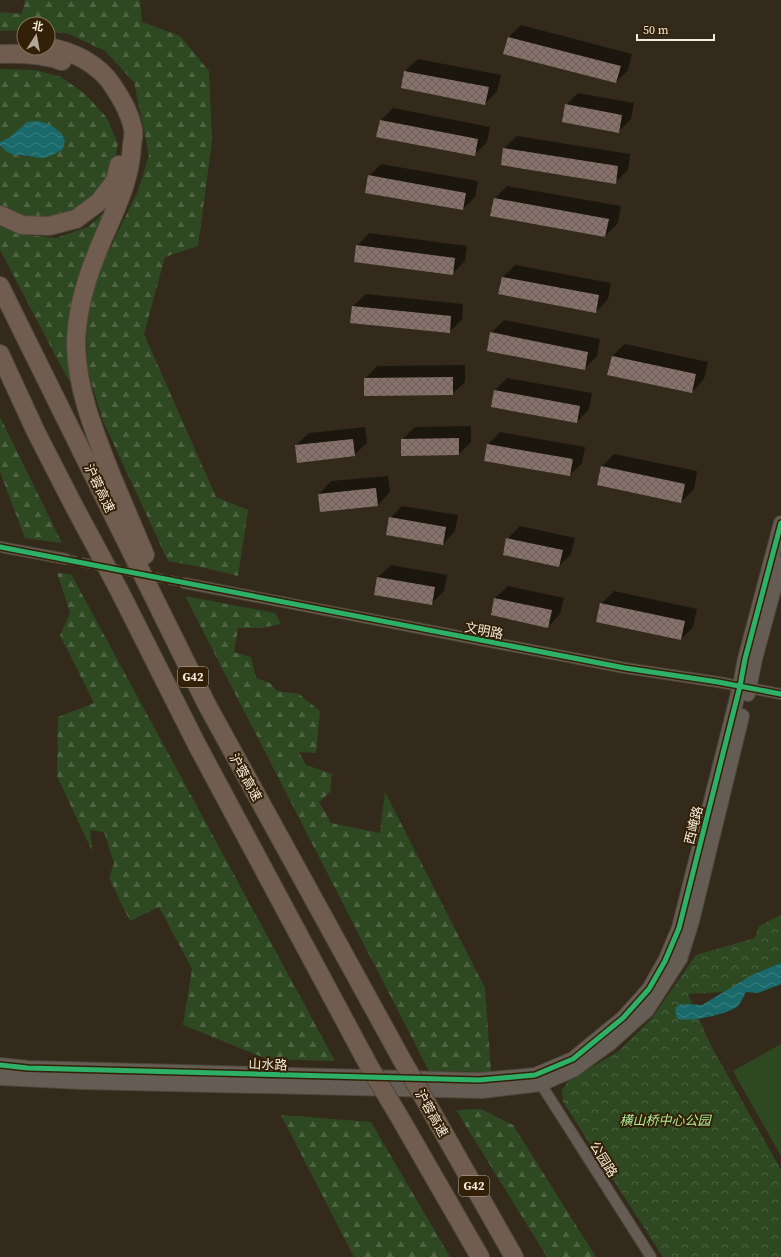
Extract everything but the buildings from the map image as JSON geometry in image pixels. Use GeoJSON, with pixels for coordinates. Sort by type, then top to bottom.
{"type":"FeatureCollection","features":[{"type":"Feature","properties":{"kind":"highway"},"geometry":{"type":"LineString","coordinates":[[0,44],[16,44]]}},
{"type":"Feature","properties":{"kind":"highway"},"geometry":{"type":"LineString","coordinates":[[56,48],[84,58],[108,78],[125,103],[133,130],[132,156],[124,185],[85,287],[78,318],[76,347],[80,378],[87,409],[100,447],[206,703]]}},
{"type":"Feature","properties":{"kind":"highway"},"geometry":{"type":"LineString","coordinates":[[0,54],[28,54],[48,57],[79,67],[100,84],[116,107],[123,131],[122,154],[115,181],[99,202],[76,219],[49,226],[22,225],[0,215]]}},
{"type":"Feature","properties":{"kind":"highway","name":"沪蓉高速"},"geometry":{"type":"LineString","coordinates":[[0,286],[206,703],[402,1060],[514,1257]]}},
{"type":"Feature","properties":{"kind":"highway","name":"G42"},"geometry":{"type":"LineString","coordinates":[[0,354],[36,432],[119,590],[196,743],[369,1066],[480,1257]]}},
{"type":"Feature","properties":{"kind":"highway"},"geometry":{"type":"LineString","coordinates":[[0,375],[36,432]]}},
{"type":"Feature","properties":{"kind":"street","name":"西崦路"},"geometry":{"type":"LineString","coordinates":[[744,687],[745,658],[781,523]]}},
{"type":"Feature","properties":{"kind":"street"},"geometry":{"type":"LineString","coordinates":[[0,547],[66,559]]}},
{"type":"Feature","properties":{"kind":"street","name":"西崦路"},"geometry":{"type":"LineString","coordinates":[[538,1080],[573,1070],[610,1044],[647,1010],[680,959],[692,921],[744,687],[755,659],[781,563]]}},
{"type":"Feature","properties":{"kind":"street","name":"文明路"},"geometry":{"type":"LineString","coordinates":[[184,583],[625,668],[781,694]]}},
{"type":"Feature","properties":{"kind":"street","name":"山水路"},"geometry":{"type":"LineString","coordinates":[[0,1065],[28,1068],[479,1080],[538,1080]]}},
{"type":"Feature","properties":{"kind":"street","name":"山水路"},"geometry":{"type":"LineString","coordinates":[[0,1078],[82,1082],[482,1091],[538,1080]]}},
{"type":"Feature","properties":{"kind":"street","name":"公园路"},"geometry":{"type":"LineString","coordinates":[[538,1080],[651,1257]]}},
{"type":"Feature","properties":{"kind":"green space"},"geometry":{"type":"Polygon","coordinates":[[[25,0],[140,0],[142,22],[180,36],[209,71],[212,141],[198,246],[165,257],[144,334],[216,497],[248,510],[238,576],[168,561],[103,421],[87,369],[86,325],[88,304],[95,279],[138,191],[149,155],[134,82],[105,51],[67,33],[56,32],[56,16],[16,16],[16,30],[0,31],[0,12],[22,14],[25,0]]]}},
{"type":"Feature","properties":{"kind":"green space"},"geometry":{"type":"Polygon","coordinates":[[[0,69],[35,70],[61,77],[85,94],[107,118],[118,144],[111,176],[94,199],[73,213],[43,218],[14,216],[0,204],[0,145],[9,153],[19,156],[41,158],[27,122],[10,137],[0,142],[0,69]]]}},
{"type":"Feature","properties":{"kind":"green space"},"geometry":{"type":"Polygon","coordinates":[[[109,208],[75,287],[67,334],[73,379],[69,381],[0,250],[0,226],[28,235],[56,238],[88,227],[109,208]]]}},
{"type":"Feature","properties":{"kind":"green space"},"geometry":{"type":"Polygon","coordinates":[[[0,417],[62,543],[25,538],[0,472],[0,417]]]}},
{"type":"Feature","properties":{"kind":"green space"},"geometry":{"type":"Polygon","coordinates":[[[57,573],[71,574],[335,1061],[267,1059],[183,1025],[192,969],[159,907],[130,921],[109,878],[114,863],[104,832],[90,830],[92,851],[57,776],[58,717],[94,703],[60,635],[70,613],[57,573]]]}},
{"type":"Feature","properties":{"kind":"green space"},"geometry":{"type":"Polygon","coordinates":[[[185,596],[275,613],[281,624],[261,628],[238,628],[234,652],[251,657],[256,678],[270,683],[277,691],[299,694],[320,711],[316,753],[299,752],[306,765],[332,774],[330,792],[319,802],[331,823],[380,833],[385,792],[485,988],[491,1072],[429,1071],[185,596]]]}},
{"type":"Feature","properties":{"kind":"green space","name":"横山桥中心公园"},"geometry":{"type":"Polygon","coordinates":[[[781,915],[781,963],[754,974],[725,992],[688,994],[711,1046],[781,1170],[781,1257],[663,1257],[563,1102],[562,1090],[568,1081],[619,1051],[652,1018],[696,955],[755,938],[759,926],[781,915]]]}},
{"type":"Feature","properties":{"kind":"green space"},"geometry":{"type":"Polygon","coordinates":[[[781,1044],[781,1156],[733,1071],[781,1044]]]}},
{"type":"Feature","properties":{"kind":"green space"},"geometry":{"type":"Polygon","coordinates":[[[481,1109],[513,1125],[596,1257],[547,1257],[456,1110],[481,1109]]]}},
{"type":"Feature","properties":{"kind":"green space"},"geometry":{"type":"Polygon","coordinates":[[[281,1115],[371,1122],[450,1257],[354,1257],[281,1115]]]}},
{"type":"Feature","properties":{"kind":"water"},"geometry":{"type":"Polygon","coordinates":[[[38,121],[51,125],[57,129],[65,140],[63,149],[55,154],[38,158],[12,154],[0,145],[0,142],[10,137],[27,122],[38,121]]]}},
{"type":"Feature","properties":{"kind":"water"},"geometry":{"type":"Polygon","coordinates":[[[781,963],[781,984],[758,993],[746,992],[738,1006],[717,1015],[691,1020],[677,1019],[675,1008],[681,1004],[702,1005],[754,974],[781,963]]]}},
{"type":"Feature","properties":{"kind":"tunnel"},"geometry":{"type":"LineString","coordinates":[[66,559],[184,583]]}},
{"type":"Feature","properties":{"kind":"cycle path"},"geometry":{"type":"LineString","coordinates":[[0,1065],[28,1068],[479,1080],[535,1075],[573,1059],[623,1018],[649,989],[665,961],[679,928],[740,686],[745,659],[781,523]]}},
{"type":"Feature","properties":{"kind":"cycle path"},"geometry":{"type":"LineString","coordinates":[[0,547],[625,668],[718,682],[781,694]]}}]}
